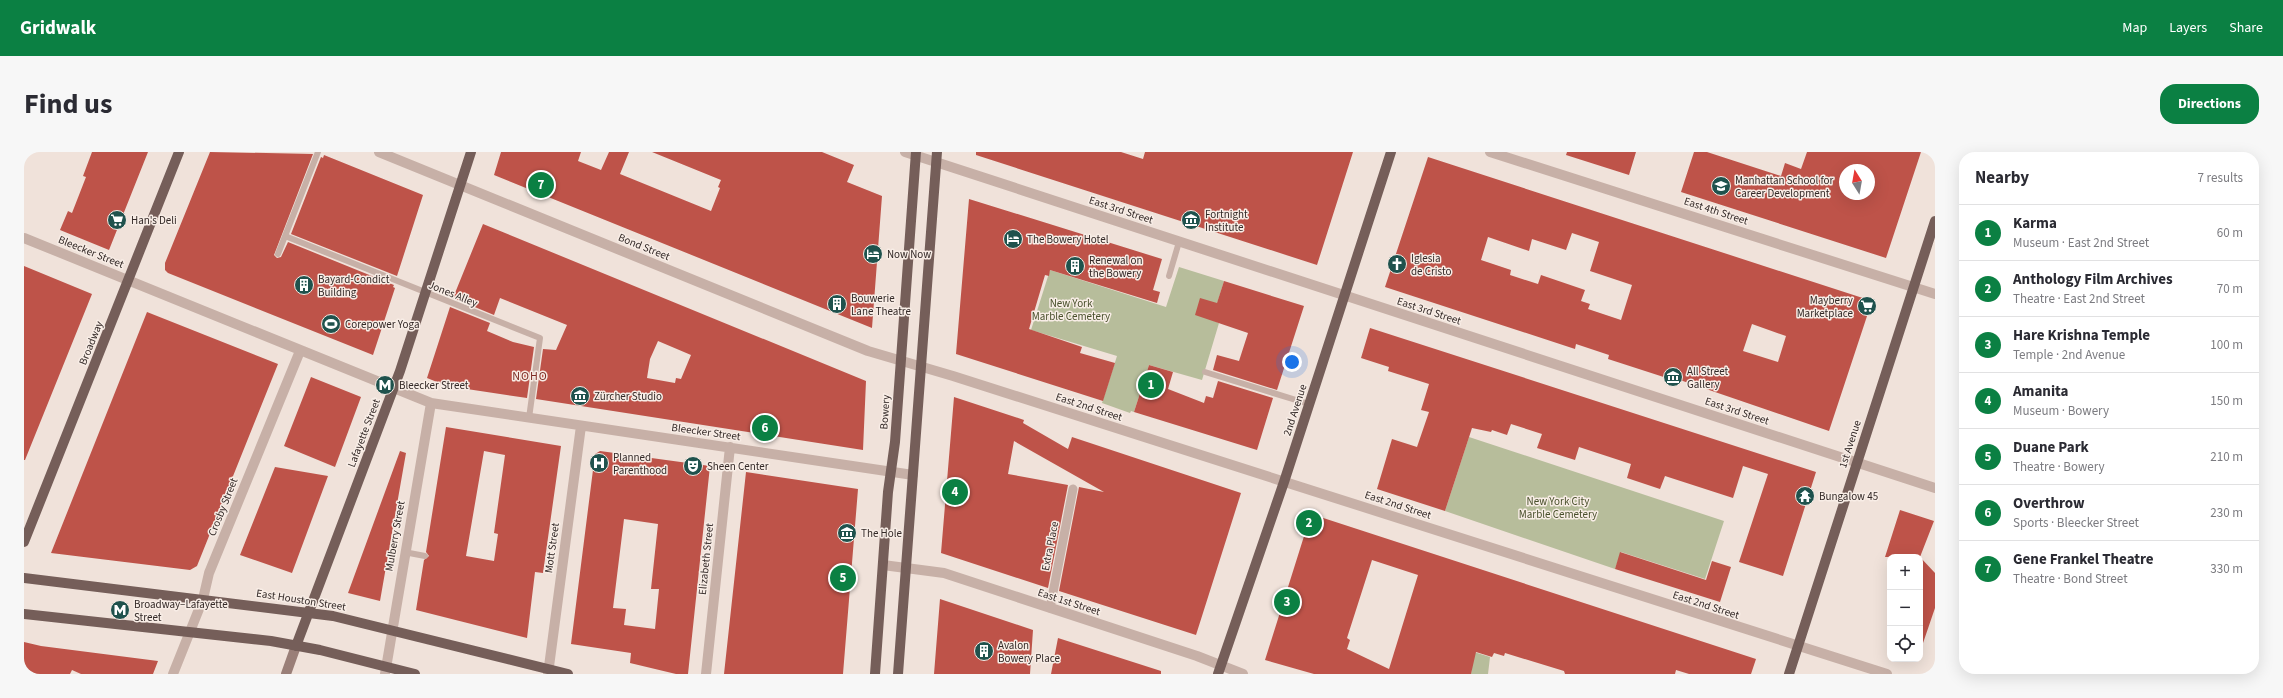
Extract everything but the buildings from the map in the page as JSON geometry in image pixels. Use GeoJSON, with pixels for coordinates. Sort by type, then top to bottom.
{"type":"FeatureCollection","features":[{"type":"Feature","properties":{"kind":"main road","name":"Broadway"},"geometry":{"type":"LineString","coordinates":[[24,542],[179,152]]}},
{"type":"Feature","properties":{"kind":"main road","name":"Lafayette Street"},"geometry":{"type":"LineString","coordinates":[[286,674],[393,389],[426,293],[471,152]]}},
{"type":"Feature","properties":{"kind":"main road","name":"2nd Avenue"},"geometry":{"type":"LineString","coordinates":[[1220,670],[1284,482],[1391,152]]}},
{"type":"Feature","properties":{"kind":"main road","name":"Bowery"},"geometry":{"type":"LineString","coordinates":[[875,674],[916,154]]}},
{"type":"Feature","properties":{"kind":"main road"},"geometry":{"type":"LineString","coordinates":[[898,674],[920,366],[937,157]]}},
{"type":"Feature","properties":{"kind":"main road","name":"1st Avenue"},"geometry":{"type":"LineString","coordinates":[[1789,674],[1935,221]]}},
{"type":"Feature","properties":{"kind":"main road","name":"East Houston Street"},"geometry":{"type":"LineString","coordinates":[[24,578],[333,616],[548,671],[568,674]]}},
{"type":"Feature","properties":{"kind":"main road"},"geometry":{"type":"LineString","coordinates":[[24,614],[190,632],[296,646],[385,670],[415,674]]}},
{"type":"Feature","properties":{"kind":"street","name":"Bond Street"},"geometry":{"type":"LineString","coordinates":[[379,152],[868,352],[900,360]]}},
{"type":"Feature","properties":{"kind":"street","name":"East 3rd Street"},"geometry":{"type":"LineString","coordinates":[[905,152],[937,157],[1179,242],[1935,488]]}},
{"type":"Feature","properties":{"kind":"street","name":"East 4th Street"},"geometry":{"type":"LineString","coordinates":[[1490,152],[1914,286],[1935,294]]}},
{"type":"Feature","properties":{"kind":"street","name":"Bleecker Street"},"geometry":{"type":"LineString","coordinates":[[24,238],[393,389],[431,403],[913,475]]}},
{"type":"Feature","properties":{"kind":"street","name":"Crosby Street"},"geometry":{"type":"LineString","coordinates":[[173,674],[203,600],[209,573],[300,351]]}},
{"type":"Feature","properties":{"kind":"street","name":"East 2nd Street"},"geometry":{"type":"LineString","coordinates":[[900,360],[1887,674]]}},
{"type":"Feature","properties":{"kind":"street","name":"Mulberry Street"},"geometry":{"type":"LineString","coordinates":[[385,670],[404,552],[431,403]]}},
{"type":"Feature","properties":{"kind":"street","name":"Mott Street"},"geometry":{"type":"LineString","coordinates":[[548,671],[581,426]]}},
{"type":"Feature","properties":{"kind":"street","name":"Elizabeth Street"},"geometry":{"type":"LineString","coordinates":[[706,674],[730,448]]}},
{"type":"Feature","properties":{"kind":"street","name":"Extra Place"},"geometry":{"type":"LineString","coordinates":[[1050,608],[1073,489]]}},
{"type":"Feature","properties":{"kind":"street","name":"East 1st Street"},"geometry":{"type":"LineString","coordinates":[[883,565],[938,572],[1050,608],[1220,670],[1244,674]]}},
{"type":"Feature","properties":{"kind":"lane"},"geometry":{"type":"LineString","coordinates":[[278,254],[318,152]]}},
{"type":"Feature","properties":{"kind":"lane","name":"Jones Alley"},"geometry":{"type":"LineString","coordinates":[[285,236],[540,338],[529,418]]}},
{"type":"Feature","properties":{"kind":"lane"},"geometry":{"type":"LineString","coordinates":[[1169,276],[1179,242]]}},
{"type":"Feature","properties":{"kind":"lane"},"geometry":{"type":"LineString","coordinates":[[1205,372],[1309,404]]}},
{"type":"Feature","properties":{"kind":"lane"},"geometry":{"type":"LineString","coordinates":[[404,552],[425,556]]}},
{"type":"Feature","properties":{"kind":"green space","name":"New York Marble Cemetery"},"geometry":{"type":"Polygon","coordinates":[[[1179,267],[1224,281],[1212,320],[1219,323],[1202,380],[1149,365],[1134,412],[1131,411],[1130,413],[1102,403],[1117,356],[1031,330],[1050,270],[1166,307],[1179,267]]]}},
{"type":"Feature","properties":{"kind":"green space","name":"New York City Marble Cemetery"},"geometry":{"type":"Polygon","coordinates":[[[1469,437],[1724,521],[1705,579],[1621,552],[1615,569],[1445,511],[1469,437]]]}},
{"type":"Feature","properties":{"kind":"green space"},"geometry":{"type":"Polygon","coordinates":[[[1474,652],[1490,657],[1488,674],[1471,674],[1474,652]]]}},
{"type":"Feature","properties":{"kind":"place","name":"Gene Frankel Theatre"},"geometry":{"type":"Point","coordinates":[541,185]}},
{"type":"Feature","properties":{"kind":"place","name":"Manhattan School for Career Development"},"geometry":{"type":"Point","coordinates":[1721,186]}},
{"type":"Feature","properties":{"kind":"place","name":"Han's Deli"},"geometry":{"type":"Point","coordinates":[117,220]}},
{"type":"Feature","properties":{"kind":"place","name":"Fortnight Institute"},"geometry":{"type":"Point","coordinates":[1191,220]}},
{"type":"Feature","properties":{"kind":"place","name":"The Bowery Hotel"},"geometry":{"type":"Point","coordinates":[1013,239]}},
{"type":"Feature","properties":{"kind":"place","name":"Now Now"},"geometry":{"type":"Point","coordinates":[873,254]}},
{"type":"Feature","properties":{"kind":"place","name":"Iglesia de Cristo"},"geometry":{"type":"Point","coordinates":[1397,264]}},
{"type":"Feature","properties":{"kind":"place","name":"Renewal on the Bowery"},"geometry":{"type":"Point","coordinates":[1075,266]}},
{"type":"Feature","properties":{"kind":"place","name":"Bayard-Condict Building"},"geometry":{"type":"Point","coordinates":[304,285]}},
{"type":"Feature","properties":{"kind":"place","name":"Bouwerie Lane Theatre"},"geometry":{"type":"Point","coordinates":[837,304]}},
{"type":"Feature","properties":{"kind":"place","name":"Mayberry Marketplace"},"geometry":{"type":"Point","coordinates":[1867,306]}},
{"type":"Feature","properties":{"kind":"place","name":"Corepower Yoga"},"geometry":{"type":"Point","coordinates":[331,324]}},
{"type":"Feature","properties":{"kind":"place","name":"All Street Gallery"},"geometry":{"type":"Point","coordinates":[1673,377]}},
{"type":"Feature","properties":{"kind":"place","name":"Bleecker Street"},"geometry":{"type":"Point","coordinates":[385,385]}},
{"type":"Feature","properties":{"kind":"place","name":"Karma"},"geometry":{"type":"Point","coordinates":[1151,385]}},
{"type":"Feature","properties":{"kind":"place","name":"Zürcher Studio"},"geometry":{"type":"Point","coordinates":[580,396]}},
{"type":"Feature","properties":{"kind":"place","name":"Overthrow"},"geometry":{"type":"Point","coordinates":[765,428]}},
{"type":"Feature","properties":{"kind":"place","name":"Planned Parenthood"},"geometry":{"type":"Point","coordinates":[599,463]}},
{"type":"Feature","properties":{"kind":"place","name":"Sheen Center"},"geometry":{"type":"Point","coordinates":[693,466]}},
{"type":"Feature","properties":{"kind":"place","name":"Amanita"},"geometry":{"type":"Point","coordinates":[955,492]}},
{"type":"Feature","properties":{"kind":"place","name":"Bungalow 45"},"geometry":{"type":"Point","coordinates":[1805,496]}},
{"type":"Feature","properties":{"kind":"place","name":"Anthology Film Archives"},"geometry":{"type":"Point","coordinates":[1309,523]}},
{"type":"Feature","properties":{"kind":"place","name":"The Hole"},"geometry":{"type":"Point","coordinates":[847,533]}},
{"type":"Feature","properties":{"kind":"place","name":"Duane Park"},"geometry":{"type":"Point","coordinates":[843,578]}},
{"type":"Feature","properties":{"kind":"place","name":"Hare Krishna Temple"},"geometry":{"type":"Point","coordinates":[1287,602]}},
{"type":"Feature","properties":{"kind":"place","name":"Broadway–Lafayette Street"},"geometry":{"type":"Point","coordinates":[120,610]}},
{"type":"Feature","properties":{"kind":"place","name":"Avalon Bowery Place"},"geometry":{"type":"Point","coordinates":[984,651]}},
{"type":"Feature","properties":{"kind":"district","name":"NOHO"},"geometry":{"type":"Point","coordinates":[530,376]}}]}
